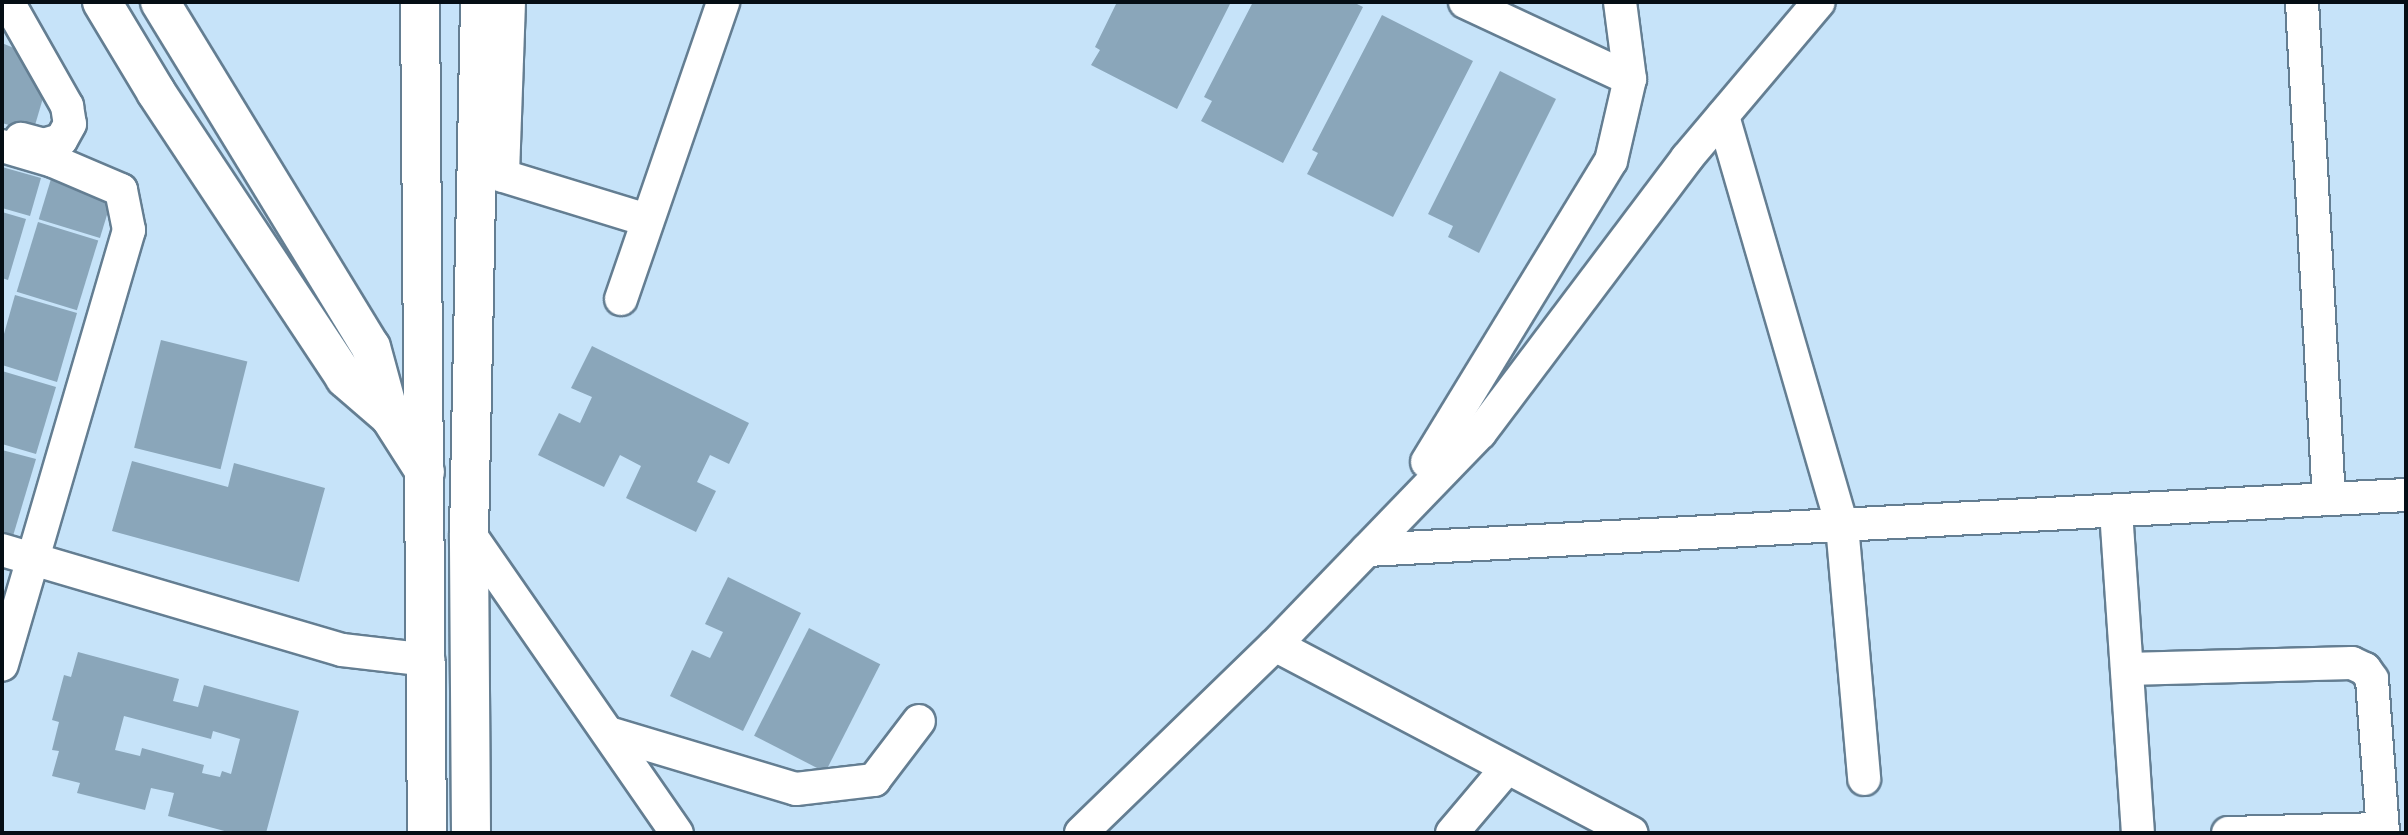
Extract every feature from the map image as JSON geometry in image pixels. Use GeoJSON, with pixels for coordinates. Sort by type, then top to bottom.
{"type":"FeatureCollection","features":[{"type":"Feature","properties":{"kind":"street"},"geometry":{"type":"LineString","coordinates":[[2,133],[44,145],[61,141],[70,124],[67,106],[8,2]]}},
{"type":"Feature","properties":{"kind":"street"},"geometry":{"type":"LineString","coordinates":[[102,2],[156,92],[345,378],[390,416]]}},
{"type":"Feature","properties":{"kind":"street"},"geometry":{"type":"LineString","coordinates":[[160,2],[371,347],[390,416],[424,470],[677,833]]}},
{"type":"Feature","properties":{"kind":"street"},"geometry":{"type":"LineString","coordinates":[[420,2],[428,660],[427,833]]}},
{"type":"Feature","properties":{"kind":"street"},"geometry":{"type":"LineString","coordinates":[[471,833],[469,533],[480,2]]}},
{"type":"Feature","properties":{"kind":"street"},"geometry":{"type":"LineString","coordinates":[[509,2],[503,176],[647,220]]}},
{"type":"Feature","properties":{"kind":"street"},"geometry":{"type":"LineString","coordinates":[[621,299],[723,2]]}},
{"type":"Feature","properties":{"kind":"street"},"geometry":{"type":"LineString","coordinates":[[1465,2],[1630,79]]}},
{"type":"Feature","properties":{"kind":"street"},"geometry":{"type":"LineString","coordinates":[[1427,462],[1611,161],[1630,79],[1620,2]]}},
{"type":"Feature","properties":{"kind":"street"},"geometry":{"type":"LineString","coordinates":[[1081,833],[1275,645],[1480,433],[1723,116],[1819,2]]}},
{"type":"Feature","properties":{"kind":"street"},"geometry":{"type":"LineString","coordinates":[[2302,2],[2329,499]]}},
{"type":"Feature","properties":{"kind":"street"},"geometry":{"type":"LineString","coordinates":[[1723,116],[1842,525],[1864,779]]}},
{"type":"Feature","properties":{"kind":"street"},"geometry":{"type":"LineString","coordinates":[[2,146],[53,161],[121,190],[129,230],[2,665]]}},
{"type":"Feature","properties":{"kind":"street"},"geometry":{"type":"LineString","coordinates":[[1367,550],[2406,495]]}},
{"type":"Feature","properties":{"kind":"street"},"geometry":{"type":"LineString","coordinates":[[2116,511],[2138,833]]}},
{"type":"Feature","properties":{"kind":"street"},"geometry":{"type":"LineString","coordinates":[[2,550],[342,650],[428,660]]}},
{"type":"Feature","properties":{"kind":"street"},"geometry":{"type":"LineString","coordinates":[[1275,645],[1632,833]]}},
{"type":"Feature","properties":{"kind":"street"},"geometry":{"type":"LineString","coordinates":[[2127,669],[2352,663],[2365,669],[2372,679],[2383,831],[2228,833]]}},
{"type":"Feature","properties":{"kind":"street"},"geometry":{"type":"LineString","coordinates":[[609,733],[796,789],[874,780],[919,721]]}},
{"type":"Feature","properties":{"kind":"street"},"geometry":{"type":"LineString","coordinates":[[1451,833],[1506,769]]}},
{"type":"Feature","properties":{"kind":"building"},"geometry":{"type":"Polygon","coordinates":[[[1117,2],[1231,2],[1177,109],[1091,65],[1100,50],[1095,47],[1117,2]]]}},
{"type":"Feature","properties":{"kind":"building"},"geometry":{"type":"Polygon","coordinates":[[[1253,2],[1353,2],[1363,7],[1283,163],[1201,121],[1212,101],[1204,97],[1253,2]]]}},
{"type":"Feature","properties":{"kind":"building"},"geometry":{"type":"Polygon","coordinates":[[[1382,15],[1473,61],[1393,217],[1307,174],[1318,153],[1312,150],[1382,15]]]}},
{"type":"Feature","properties":{"kind":"building"},"geometry":{"type":"Polygon","coordinates":[[[2,43],[16,49],[48,81],[33,132],[2,123],[2,43]]]}},
{"type":"Feature","properties":{"kind":"building"},"geometry":{"type":"Polygon","coordinates":[[[1500,71],[1556,99],[1479,253],[1448,237],[1453,226],[1428,214],[1500,71]]]}},
{"type":"Feature","properties":{"kind":"building"},"geometry":{"type":"Polygon","coordinates":[[[2,167],[41,178],[30,216],[2,208],[2,167]]]}},
{"type":"Feature","properties":{"kind":"building"},"geometry":{"type":"Polygon","coordinates":[[[51,179],[112,198],[100,238],[39,219],[51,179]]]}},
{"type":"Feature","properties":{"kind":"building"},"geometry":{"type":"Polygon","coordinates":[[[2,212],[26,219],[8,280],[2,278],[2,212]]]}},
{"type":"Feature","properties":{"kind":"building"},"geometry":{"type":"Polygon","coordinates":[[[38,222],[98,240],[77,310],[17,292],[38,222]]]}},
{"type":"Feature","properties":{"kind":"building"},"geometry":{"type":"Polygon","coordinates":[[[15,295],[77,313],[57,382],[2,365],[2,341],[15,295]]]}},
{"type":"Feature","properties":{"kind":"building"},"geometry":{"type":"Polygon","coordinates":[[[161,340],[247,362],[221,469],[134,448],[161,340]]]}},
{"type":"Feature","properties":{"kind":"building"},"geometry":{"type":"Polygon","coordinates":[[[592,346],[749,423],[729,464],[710,455],[697,482],[716,491],[696,532],[626,498],[641,466],[620,455],[604,487],[538,455],[559,413],[580,423],[592,397],[571,388],[592,346]]]}},
{"type":"Feature","properties":{"kind":"building"},"geometry":{"type":"Polygon","coordinates":[[[2,371],[56,387],[36,454],[2,444],[2,371]]]}},
{"type":"Feature","properties":{"kind":"building"},"geometry":{"type":"Polygon","coordinates":[[[2,450],[36,459],[10,546],[2,543],[2,450]]]}},
{"type":"Feature","properties":{"kind":"building"},"geometry":{"type":"Polygon","coordinates":[[[132,461],[228,487],[234,463],[325,488],[299,582],[112,531],[132,461]]]}},
{"type":"Feature","properties":{"kind":"building"},"geometry":{"type":"Polygon","coordinates":[[[728,577],[801,613],[743,731],[670,696],[692,650],[710,658],[723,632],[705,624],[728,577]]]}},
{"type":"Feature","properties":{"kind":"building"},"geometry":{"type":"Polygon","coordinates":[[[809,628],[880,664],[825,772],[754,736],[809,628]]]}},
{"type":"Feature","properties":{"kind":"building"},"geometry":{"type":"Polygon","coordinates":[[[78,652],[179,679],[173,701],[198,707],[204,685],[299,711],[266,833],[232,833],[168,816],[174,793],[151,788],[145,810],[77,793],[80,783],[52,776],[59,751],[52,750],[59,722],[52,720],[64,675],[71,677],[78,652]],[[124,716],[115,750],[140,756],[142,748],[204,765],[202,773],[220,777],[222,771],[231,774],[240,739],[213,731],[211,739],[124,716]]]}}]}
